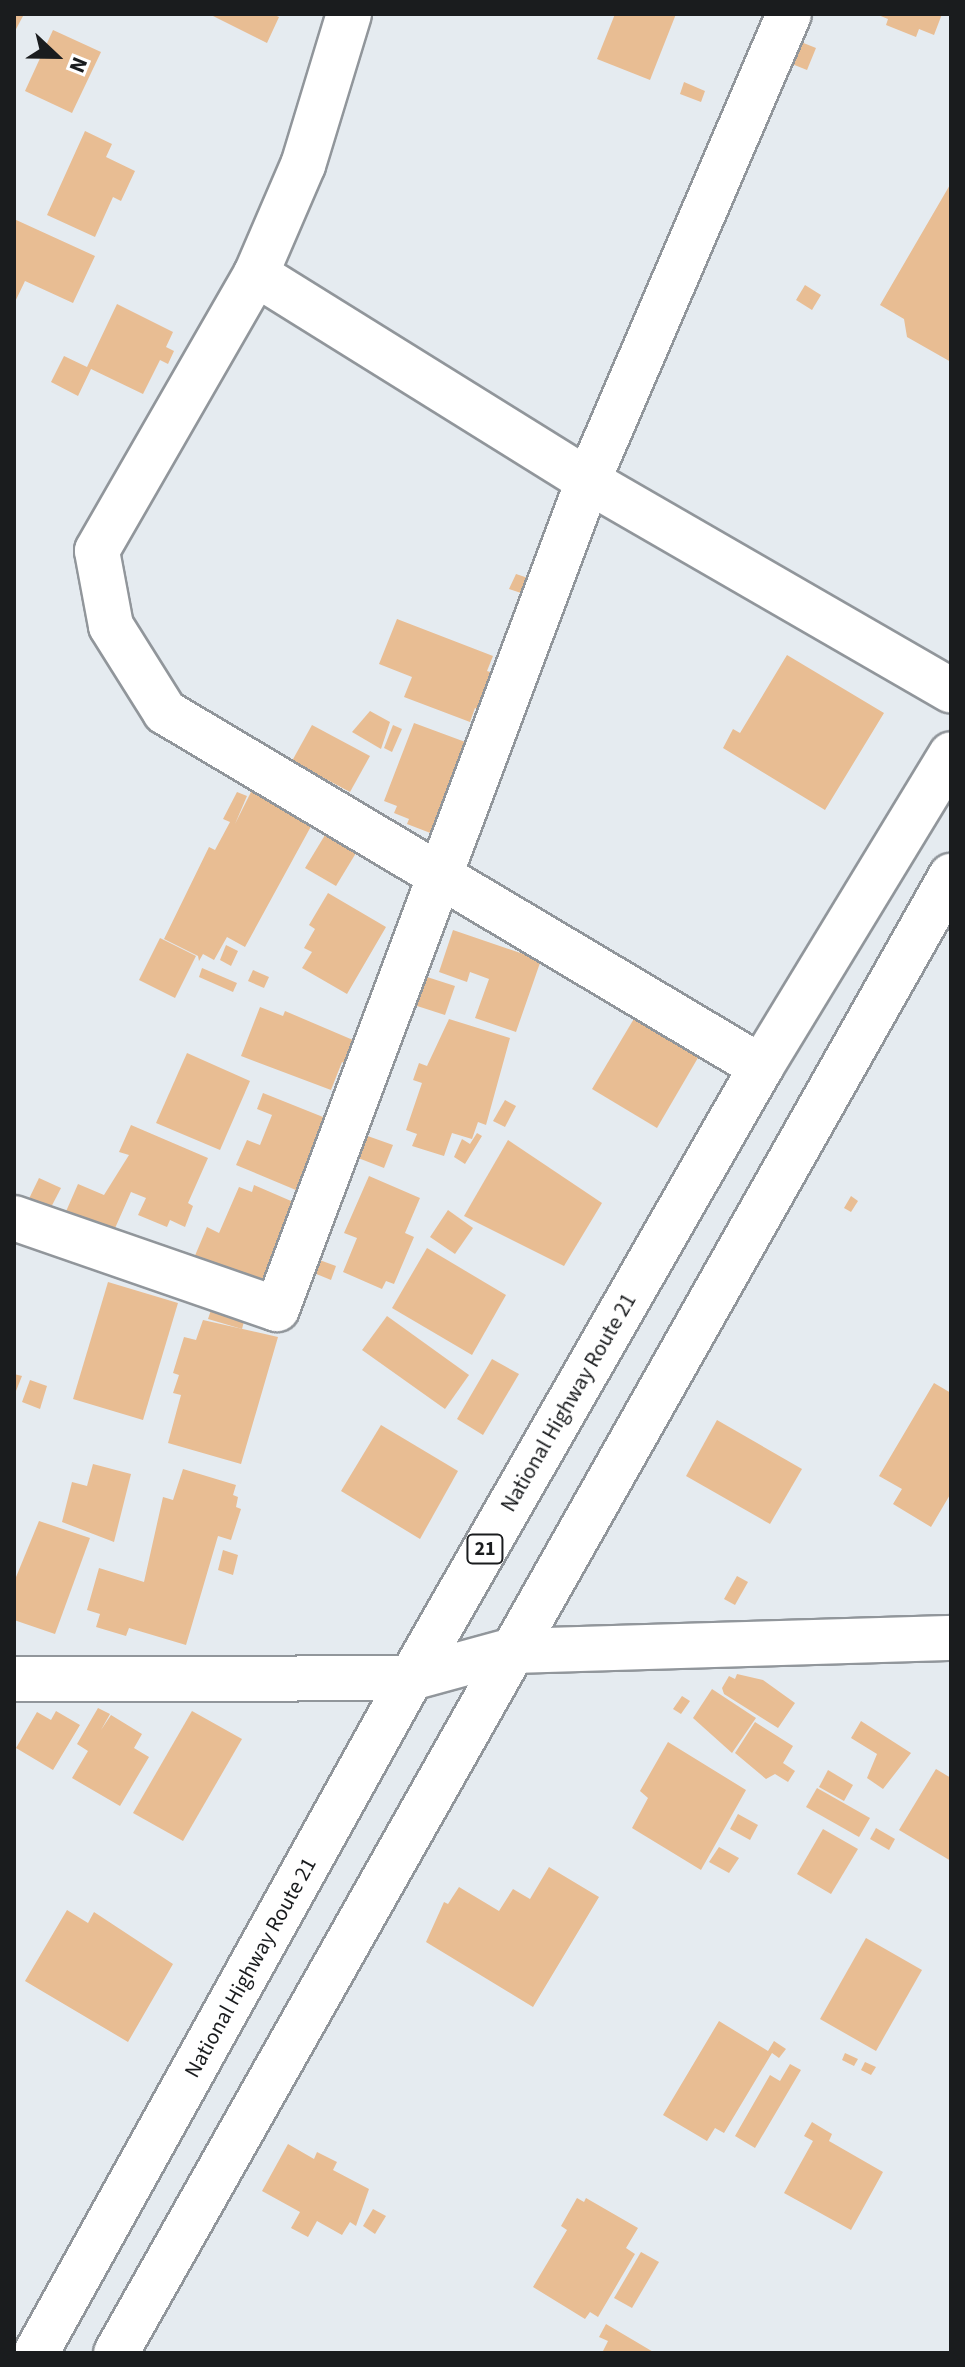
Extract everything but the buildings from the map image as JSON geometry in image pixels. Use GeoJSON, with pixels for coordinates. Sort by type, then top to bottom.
{"type":"FeatureCollection","features":[{"type":"Feature","properties":{"kind":"main road"},"geometry":{"type":"LineString","coordinates":[[349,14],[303,165],[256,274],[97,551],[111,626],[165,712],[438,870],[761,1067]]}},
{"type":"Feature","properties":{"kind":"main road"},"geometry":{"type":"LineString","coordinates":[[14,1218],[277,1309],[438,870],[588,481],[789,14]]}},
{"type":"Feature","properties":{"kind":"main road"},"geometry":{"type":"LineString","coordinates":[[256,274],[588,481],[951,691]]}},
{"type":"Feature","properties":{"kind":"main road","name":"National Highway Route 21"},"geometry":{"type":"LineString","coordinates":[[36,2353],[411,1678],[761,1067],[951,754]]}},
{"type":"Feature","properties":{"kind":"main road"},"geometry":{"type":"LineString","coordinates":[[116,2353],[510,1651],[951,876]]}},
{"type":"Feature","properties":{"kind":"main road"},"geometry":{"type":"LineString","coordinates":[[14,1679],[411,1678],[510,1651],[951,1638]]}}]}
